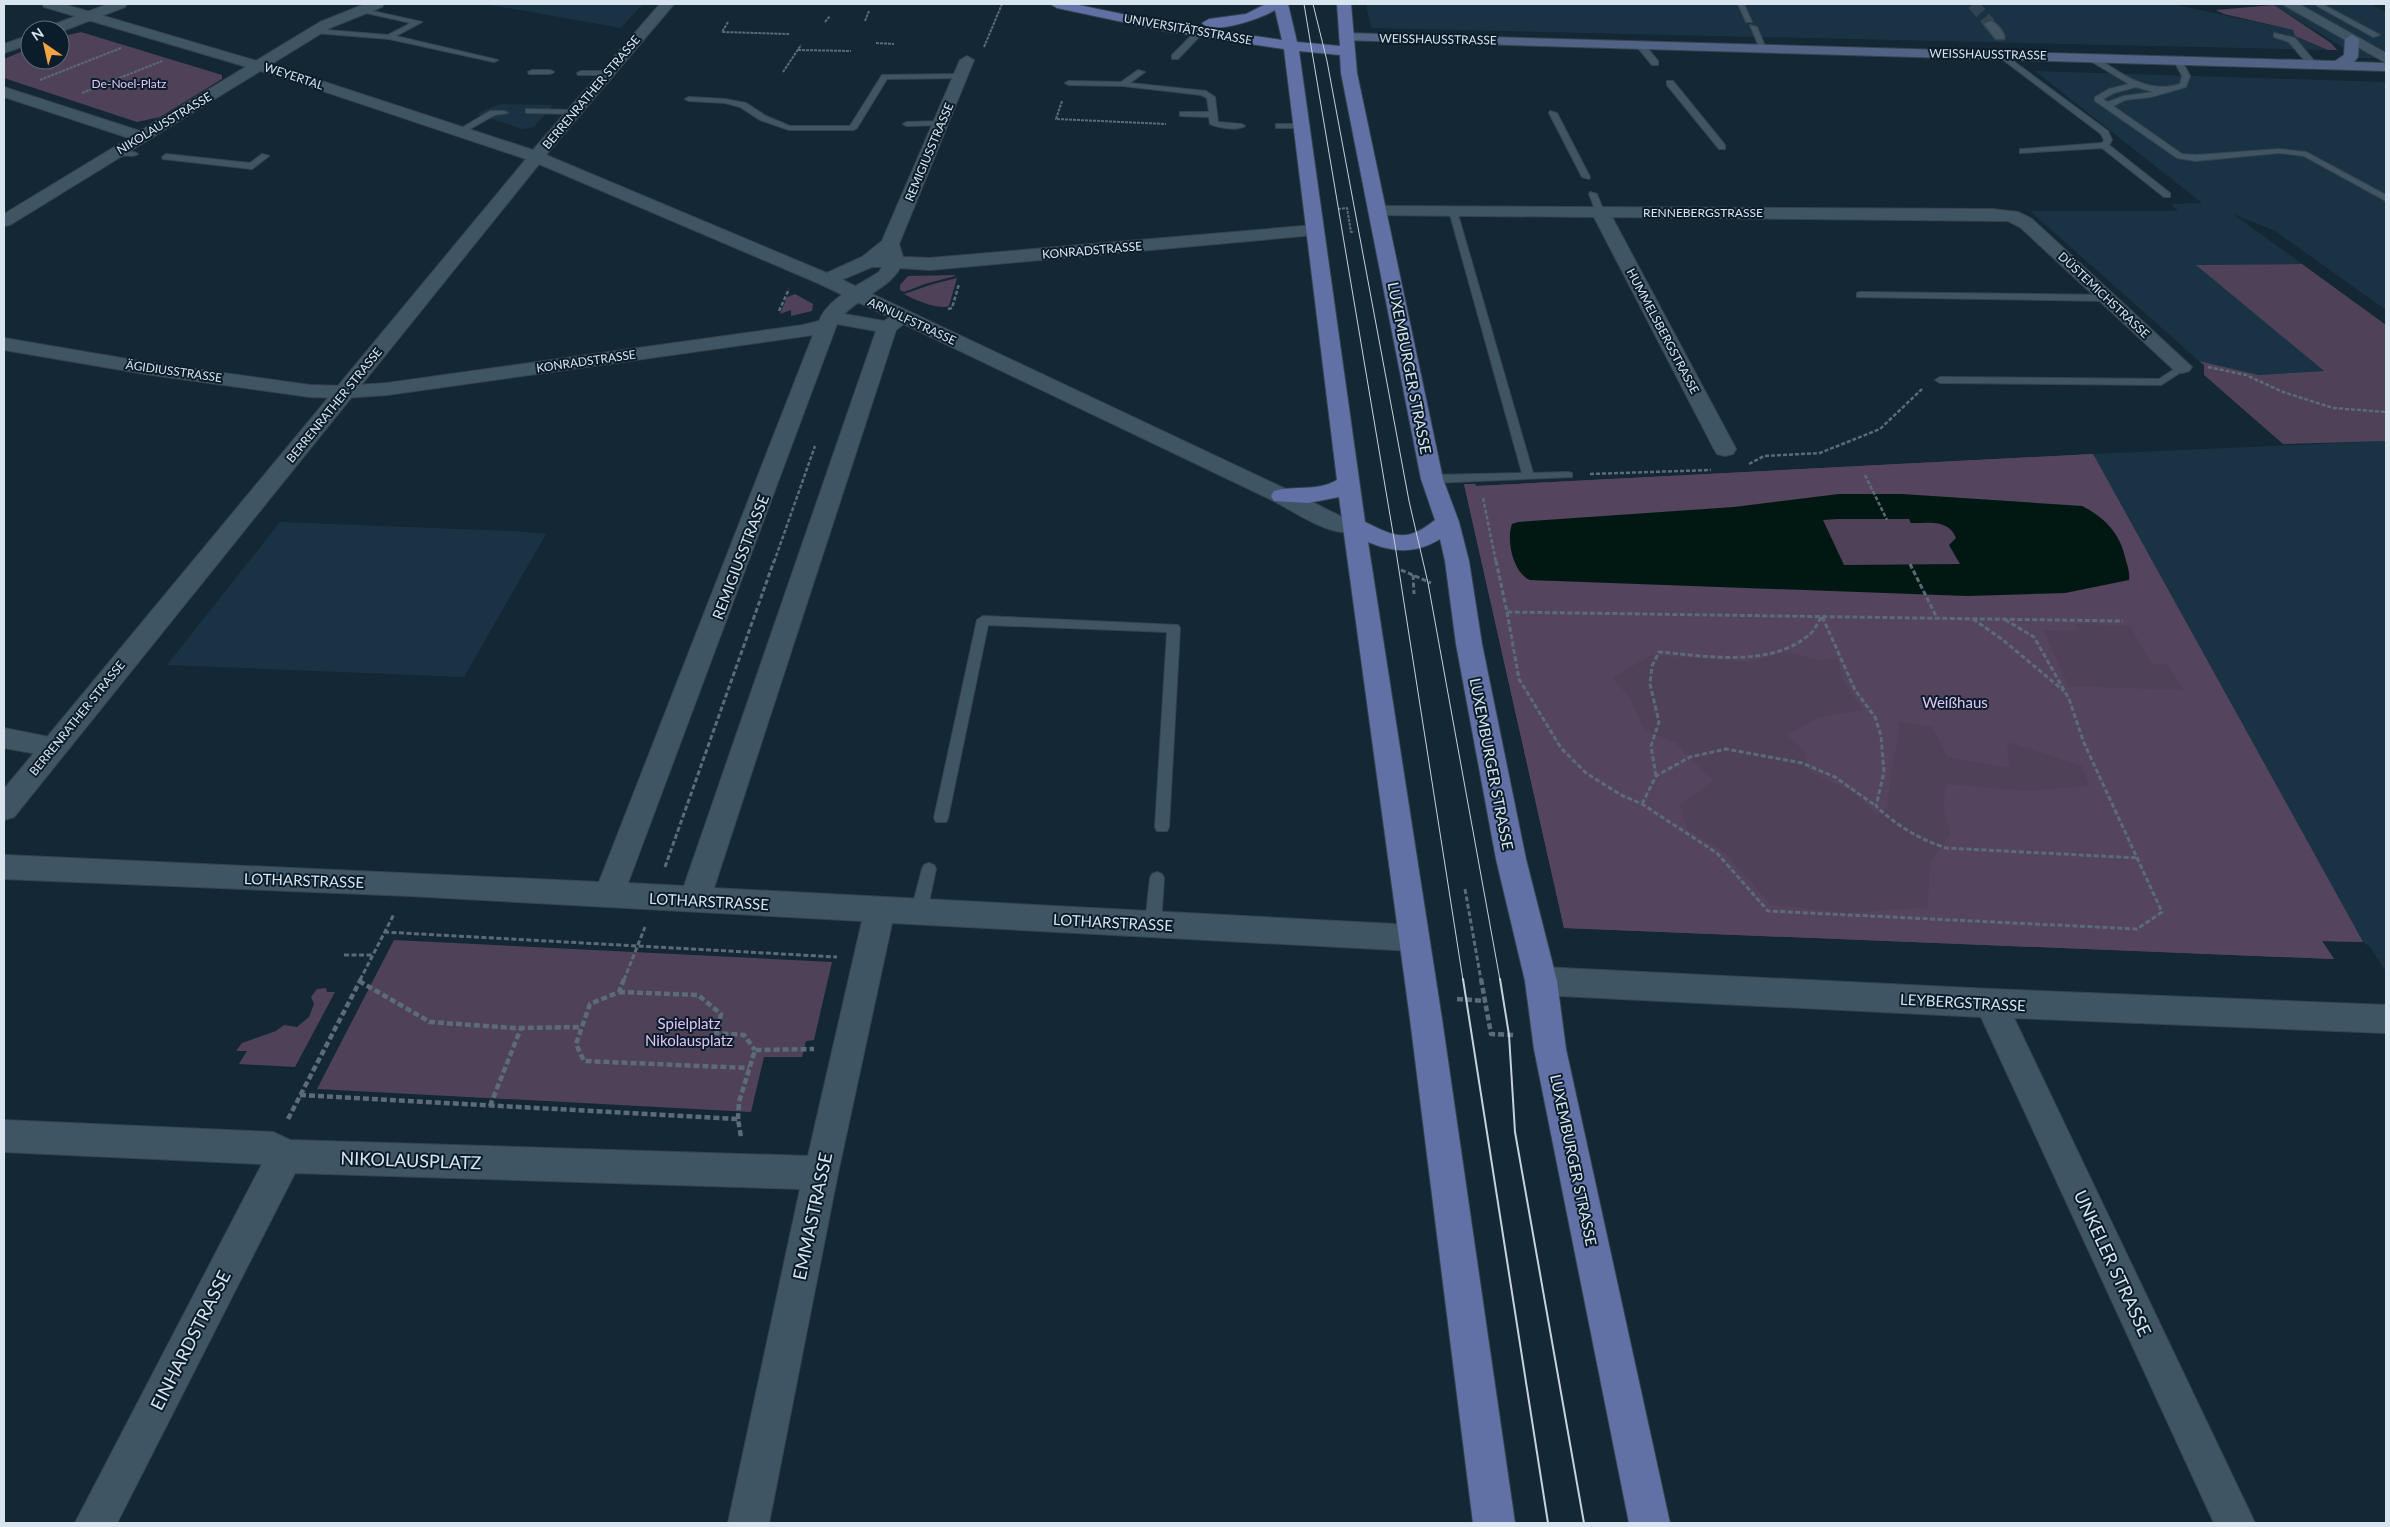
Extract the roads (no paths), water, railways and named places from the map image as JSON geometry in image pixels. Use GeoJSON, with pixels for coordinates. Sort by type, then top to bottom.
{"type":"FeatureCollection","features":[{"type":"Feature","properties":{"kind":"main road","name":"UNIVERSITÄTSSTRASSE"},"geometry":{"type":"LineString","coordinates":[[1057,4],[1157,26],[1288,39]]}},
{"type":"Feature","properties":{"kind":"main road","name":"UNIVERSITÄTSSTRASSE"},"geometry":{"type":"LineString","coordinates":[[1117,4],[1288,39]]}},
{"type":"Feature","properties":{"kind":"main road"},"geometry":{"type":"LineString","coordinates":[[1209,23],[1235,21],[1253,17],[1275,4]]}},
{"type":"Feature","properties":{"kind":"main road"},"geometry":{"type":"LineString","coordinates":[[1281,4],[1295,78],[1348,484],[1414,938],[1494,1523]]}},
{"type":"Feature","properties":{"kind":"main road","name":"LUXEMBURGER STRASSE"},"geometry":{"type":"LineString","coordinates":[[1344,4],[1349,73],[1379,210],[1432,479],[1447,522],[1457,561],[1469,644],[1511,859],[1541,981],[1550,1048],[1650,1523]]}},
{"type":"Feature","properties":{"kind":"main road"},"geometry":{"type":"LineString","coordinates":[[1157,26],[1270,60],[1285,66],[1295,78]]}},
{"type":"Feature","properties":{"kind":"main road","name":"WEISSHAUSSTRASSE"},"geometry":{"type":"LineString","coordinates":[[1288,39],[1347,44],[1518,51],[1589,45],[2001,54],[2386,67]]}},
{"type":"Feature","properties":{"kind":"main road"},"geometry":{"type":"LineString","coordinates":[[2339,65],[2351,57],[2352,39]]}},
{"type":"Feature","properties":{"kind":"main road"},"geometry":{"type":"LineString","coordinates":[[1282,496],[1298,497],[1318,494],[1339,490],[1348,484]]}},
{"type":"Feature","properties":{"kind":"main road"},"geometry":{"type":"LineString","coordinates":[[1354,526],[1395,545],[1406,545],[1419,543],[1430,537],[1447,522]]}},
{"type":"Feature","properties":{"kind":"street","name":"WEYERTAL"},"geometry":{"type":"LineString","coordinates":[[49,4],[260,65],[536,157]]}},
{"type":"Feature","properties":{"kind":"street"},"geometry":{"type":"LineString","coordinates":[[70,23],[120,4]]}},
{"type":"Feature","properties":{"kind":"street","name":"NIKOLAUSSTRASSE"},"geometry":{"type":"LineString","coordinates":[[320,28],[338,11],[341,4]]}},
{"type":"Feature","properties":{"kind":"street","name":"NIKOLAUSSTRASSE"},"geometry":{"type":"LineString","coordinates":[[4,221],[126,153],[142,137],[320,28],[377,4]]}},
{"type":"Feature","properties":{"kind":"street","name":"BERRENRATHER STRASSE"},"geometry":{"type":"LineString","coordinates":[[4,809],[536,157],[667,4]]}},
{"type":"Feature","properties":{"kind":"street"},"geometry":{"type":"LineString","coordinates":[[2292,6],[2386,58]]}},
{"type":"Feature","properties":{"kind":"street"},"geometry":{"type":"LineString","coordinates":[[1990,24],[2000,37]]}},
{"type":"Feature","properties":{"kind":"street"},"geometry":{"type":"LineString","coordinates":[[4,49],[20,43]]}},
{"type":"Feature","properties":{"kind":"street","name":"REMIGIUSSTRASSE"},"geometry":{"type":"LineString","coordinates":[[609,895],[829,321],[846,300],[886,276],[892,253],[940,124],[967,60]]}},
{"type":"Feature","properties":{"kind":"street"},"geometry":{"type":"LineString","coordinates":[[5,93],[142,137]]}},
{"type":"Feature","properties":{"kind":"street"},"geometry":{"type":"LineString","coordinates":[[494,142],[531,136],[563,126]]}},
{"type":"Feature","properties":{"kind":"street","name":"ARNULFSTRASSE"},"geometry":{"type":"LineString","coordinates":[[536,157],[856,294],[902,322],[1282,496],[1334,523],[1354,526]]}},
{"type":"Feature","properties":{"kind":"street","name":"RENNEBERGSTRASSE"},"geometry":{"type":"LineString","coordinates":[[1379,210],[1992,214],[2012,216],[2026,223]]}},
{"type":"Feature","properties":{"kind":"street","name":"HUMMELSBERGSTRASSE"},"geometry":{"type":"LineString","coordinates":[[1600,212],[1725,449]]}},
{"type":"Feature","properties":{"kind":"street","name":"DÜSTEMICHSTRASSE"},"geometry":{"type":"LineString","coordinates":[[2026,223],[2182,368]]}},
{"type":"Feature","properties":{"kind":"street","name":"KONRADSTRASSE"},"geometry":{"type":"LineString","coordinates":[[892,253],[930,264],[1315,230]]}},
{"type":"Feature","properties":{"kind":"street","name":"REMIGIUSSTRASSE"},"geometry":{"type":"LineString","coordinates":[[822,279],[892,253]]}},
{"type":"Feature","properties":{"kind":"street","name":"KONRADSTRASSE"},"geometry":{"type":"LineString","coordinates":[[344,392],[386,389],[793,332],[829,321],[902,322]]}},
{"type":"Feature","properties":{"kind":"street"},"geometry":{"type":"LineString","coordinates":[[695,899],[902,322]]}},
{"type":"Feature","properties":{"kind":"street","name":"ÄGIDIUSSTRASSE"},"geometry":{"type":"LineString","coordinates":[[4,344],[145,368],[301,390],[344,392]]}},
{"type":"Feature","properties":{"kind":"street"},"geometry":{"type":"LineString","coordinates":[[4,738],[54,747]]}},
{"type":"Feature","properties":{"kind":"street","name":"LOTHARSTRASSE"},"geometry":{"type":"LineString","coordinates":[[4,867],[409,884],[1414,938]]}},
{"type":"Feature","properties":{"kind":"street","name":"EMMASTRASSE"},"geometry":{"type":"LineString","coordinates":[[749,1523],[821,1172],[868,909]]}},
{"type":"Feature","properties":{"kind":"street","name":"LEYBERGSTRASSE"},"geometry":{"type":"LineString","coordinates":[[1541,981],[1991,1003],[2386,1019]]}},
{"type":"Feature","properties":{"kind":"street","name":"UNKELER STRASSE"},"geometry":{"type":"LineString","coordinates":[[1991,1003],[2235,1523]]}},
{"type":"Feature","properties":{"kind":"street","name":"NIKOLAUSPLATZ"},"geometry":{"type":"LineString","coordinates":[[4,1136],[279,1152],[821,1172]]}},
{"type":"Feature","properties":{"kind":"street","name":"EINHARDSTRASSE"},"geometry":{"type":"LineString","coordinates":[[96,1523],[279,1152]]}},
{"type":"Feature","properties":{"kind":"lane"},"geometry":{"type":"LineString","coordinates":[[1741,4],[1764,49]]}},
{"type":"Feature","properties":{"kind":"lane"},"geometry":{"type":"LineString","coordinates":[[2292,6],[2336,4]]}},
{"type":"Feature","properties":{"kind":"lane"},"geometry":{"type":"LineString","coordinates":[[2319,5],[2376,35]]}},
{"type":"Feature","properties":{"kind":"lane"},"geometry":{"type":"LineString","coordinates":[[359,10],[418,22],[389,37]]}},
{"type":"Feature","properties":{"kind":"lane"},"geometry":{"type":"LineString","coordinates":[[320,28],[389,37],[494,60]]}},
{"type":"Feature","properties":{"kind":"lane"},"geometry":{"type":"LineString","coordinates":[[2277,35],[2292,40],[2312,64]]}},
{"type":"Feature","properties":{"kind":"lane"},"geometry":{"type":"LineString","coordinates":[[1174,57],[1195,37]]}},
{"type":"Feature","properties":{"kind":"lane"},"geometry":{"type":"LineString","coordinates":[[1641,46],[1654,63]]}},
{"type":"Feature","properties":{"kind":"lane"},"geometry":{"type":"LineString","coordinates":[[2001,54],[2105,133],[2108,140],[2104,145]]}},
{"type":"Feature","properties":{"kind":"lane"},"geometry":{"type":"LineString","coordinates":[[2090,57],[2137,84],[2155,91],[2171,91],[2183,85],[2186,76],[2178,59]]}},
{"type":"Feature","properties":{"kind":"lane"},"geometry":{"type":"LineString","coordinates":[[532,72],[550,72]]}},
{"type":"Feature","properties":{"kind":"lane"},"geometry":{"type":"LineString","coordinates":[[1123,84],[1141,72]]}},
{"type":"Feature","properties":{"kind":"lane"},"geometry":{"type":"LineString","coordinates":[[581,73],[608,73]]}},
{"type":"Feature","properties":{"kind":"lane"},"geometry":{"type":"LineString","coordinates":[[689,99],[725,101],[743,105],[763,118],[789,128],[853,128],[885,77],[961,76]]}},
{"type":"Feature","properties":{"kind":"lane"},"geometry":{"type":"LineString","coordinates":[[1069,83],[1123,84],[1203,93],[1211,97],[1214,124],[1240,126]]}},
{"type":"Feature","properties":{"kind":"lane"},"geometry":{"type":"LineString","coordinates":[[1670,83],[1722,147]]}},
{"type":"Feature","properties":{"kind":"lane"},"geometry":{"type":"LineString","coordinates":[[2137,84],[2098,99],[2180,156],[2196,158],[2280,151],[2306,154],[2339,170],[2386,198]]}},
{"type":"Feature","properties":{"kind":"lane"},"geometry":{"type":"LineString","coordinates":[[2108,106],[2116,100],[2158,94],[2155,91]]}},
{"type":"Feature","properties":{"kind":"lane"},"geometry":{"type":"LineString","coordinates":[[529,111],[575,112]]}},
{"type":"Feature","properties":{"kind":"lane"},"geometry":{"type":"LineString","coordinates":[[460,131],[493,113],[504,113]]}},
{"type":"Feature","properties":{"kind":"lane"},"geometry":{"type":"LineString","coordinates":[[1553,113],[1586,177]]}},
{"type":"Feature","properties":{"kind":"lane"},"geometry":{"type":"LineString","coordinates":[[1183,114],[1213,115]]}},
{"type":"Feature","properties":{"kind":"lane"},"geometry":{"type":"LineString","coordinates":[[856,123],[870,123]]}},
{"type":"Feature","properties":{"kind":"lane"},"geometry":{"type":"LineString","coordinates":[[907,124],[940,124]]}},
{"type":"Feature","properties":{"kind":"lane"},"geometry":{"type":"LineString","coordinates":[[1279,126],[1300,126]]}},
{"type":"Feature","properties":{"kind":"lane"},"geometry":{"type":"LineString","coordinates":[[2023,151],[2104,145],[2167,195]]}},
{"type":"Feature","properties":{"kind":"lane"},"geometry":{"type":"LineString","coordinates":[[166,157],[252,166],[265,156]]}},
{"type":"Feature","properties":{"kind":"lane"},"geometry":{"type":"LineString","coordinates":[[1593,194],[1600,212]]}},
{"type":"Feature","properties":{"kind":"lane"},"geometry":{"type":"LineString","coordinates":[[1453,211],[1528,476]]}},
{"type":"Feature","properties":{"kind":"lane"},"geometry":{"type":"LineString","coordinates":[[1860,296],[2107,298]]}},
{"type":"Feature","properties":{"kind":"lane"},"geometry":{"type":"LineString","coordinates":[[1940,380],[2161,382],[2182,368]]}},
{"type":"Feature","properties":{"kind":"lane"},"geometry":{"type":"LineString","coordinates":[[1432,479],[1568,475]]}},
{"type":"Feature","properties":{"kind":"lane"},"geometry":{"type":"LineString","coordinates":[[941,818],[983,620],[1115,623],[1174,628],[1162,827]]}},
{"type":"Feature","properties":{"kind":"lane"},"geometry":{"type":"LineString","coordinates":[[919,911],[929,868]]}},
{"type":"Feature","properties":{"kind":"lane"},"geometry":{"type":"LineString","coordinates":[[1153,924],[1157,878]]}},
{"type":"Feature","properties":{"kind":"tunnel"},"geometry":{"type":"LineString","coordinates":[[1973,4],[1990,24]]}},
{"type":"Feature","properties":{"kind":"tram line"},"geometry":{"type":"LineString","coordinates":[[1304,4],[1395,545],[1463,980]]}},
{"type":"Feature","properties":{"kind":"tram line"},"geometry":{"type":"LineString","coordinates":[[1313,4],[1327,61],[1409,501],[1428,583],[1500,980]]}},
{"type":"Feature","properties":{"kind":"tram line"},"geometry":{"type":"LineString","coordinates":[[1463,979],[1548,1523]]}},
{"type":"Feature","properties":{"kind":"tram line"},"geometry":{"type":"LineString","coordinates":[[1500,979],[1509,1035],[1515,1132],[1584,1523]]}},
{"type":"Feature","properties":{"kind":"park label","name":"De-Noel-Platz"},"geometry":{"type":"Point","coordinates":[129,83]}},
{"type":"Feature","properties":{"kind":"park label","name":"Weißhaus"},"geometry":{"type":"Point","coordinates":[1955,702]}},
{"type":"Feature","properties":{"kind":"park label","name":"Spielplatz Nikolausplatz"},"geometry":{"type":"Point","coordinates":[689,1032]}}]}
